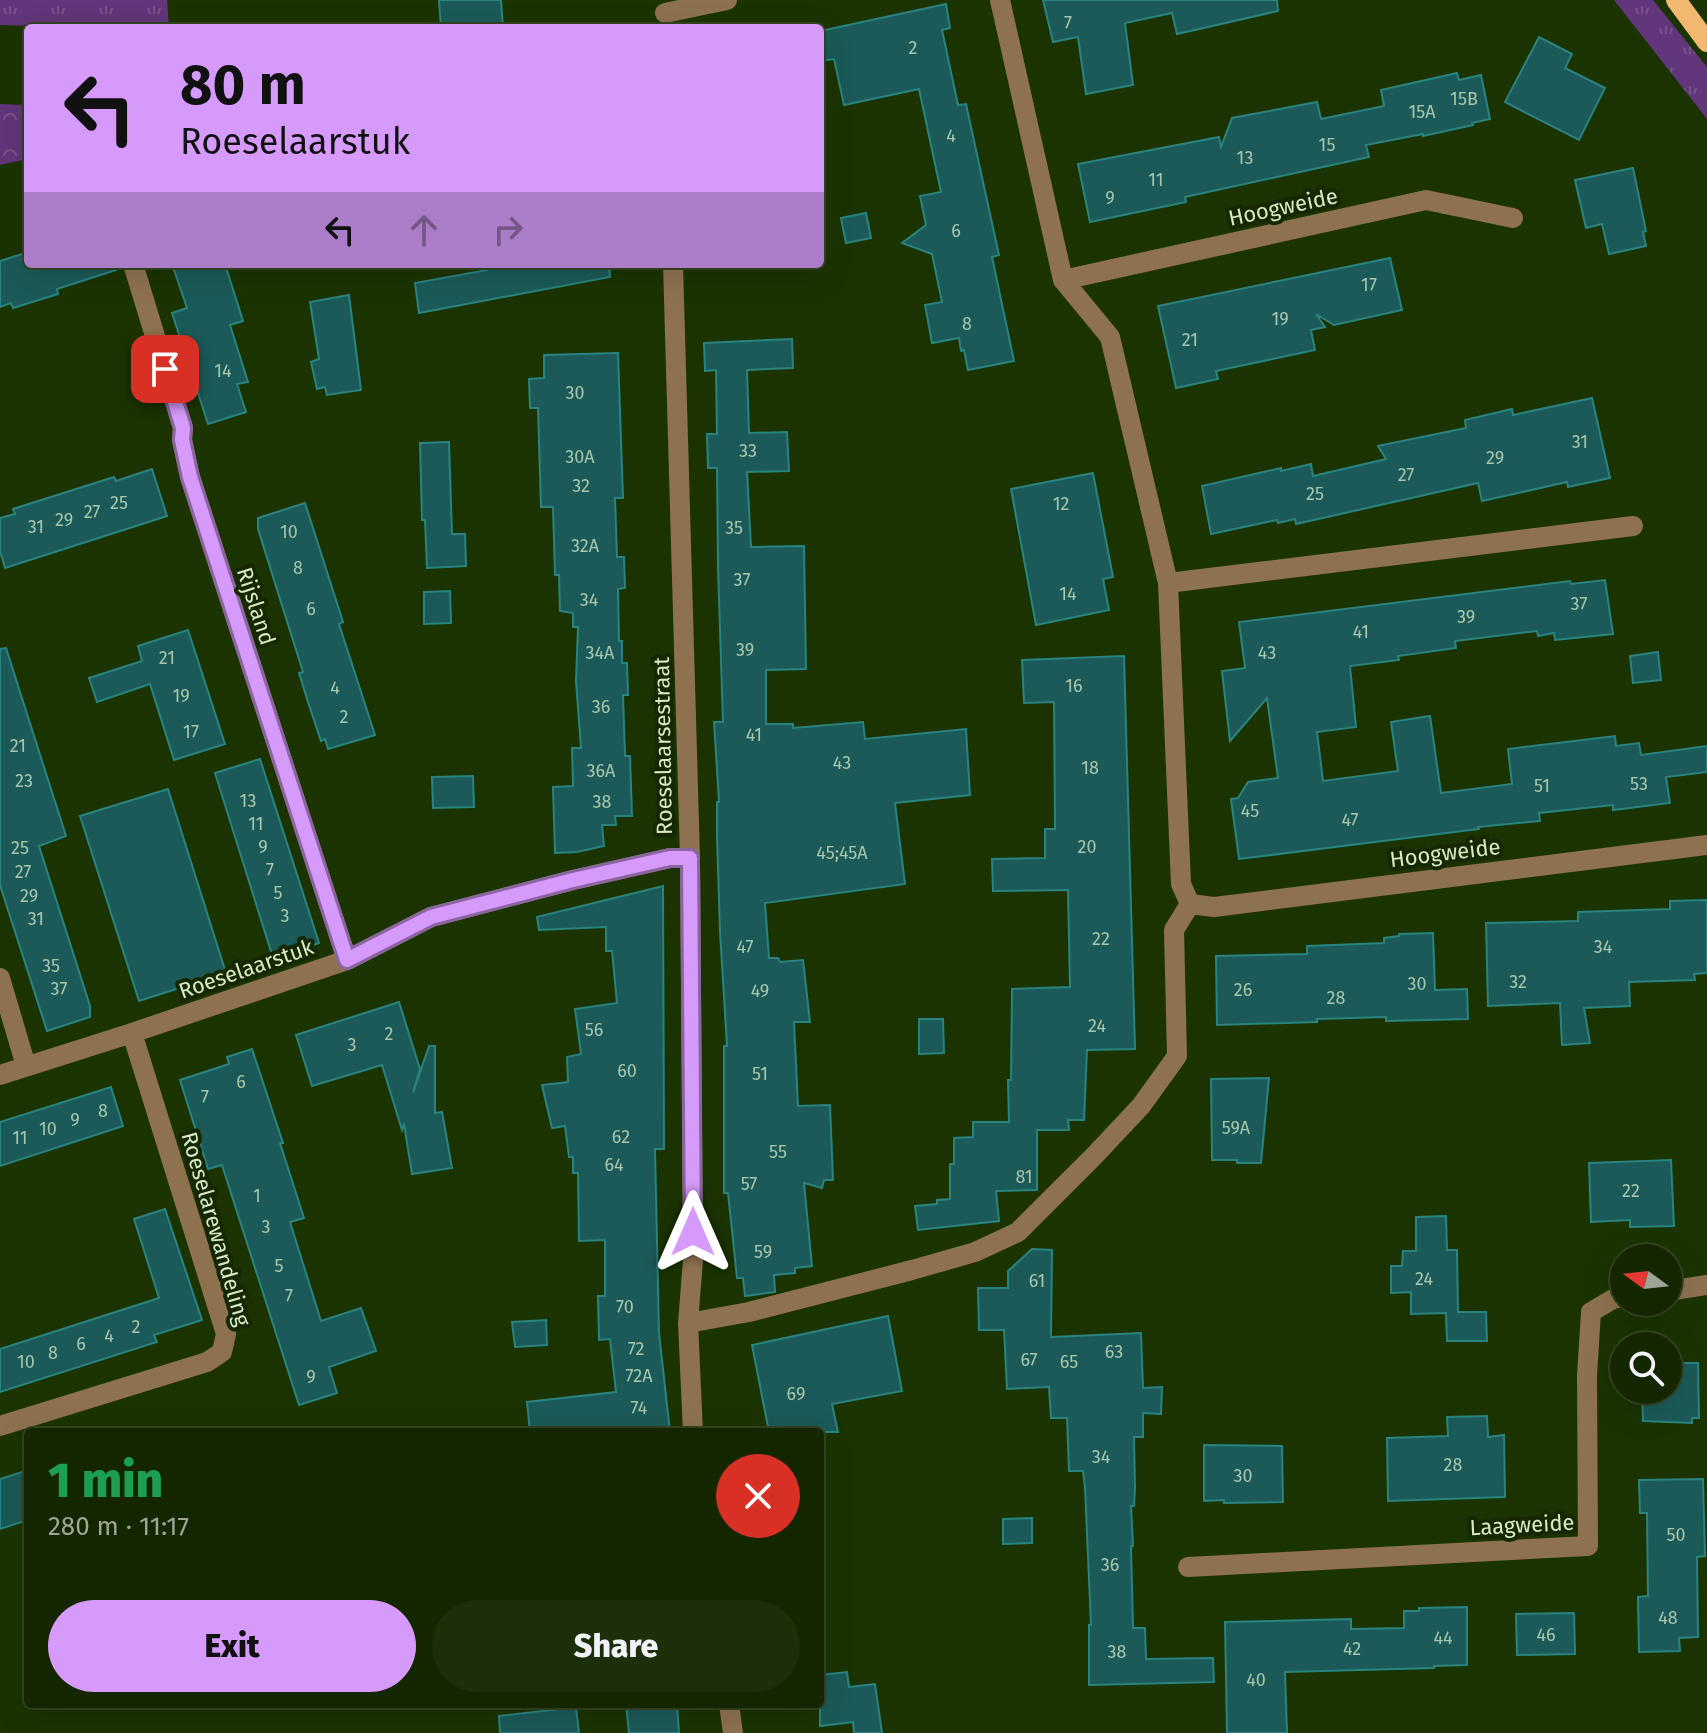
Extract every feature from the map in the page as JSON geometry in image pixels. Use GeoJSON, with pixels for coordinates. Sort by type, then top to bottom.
{"type":"FeatureCollection","features":[{"type":"Feature","properties":{"kind":"main road"},"geometry":{"type":"LineString","coordinates":[[1676,0],[1707,42]]}},
{"type":"Feature","properties":{"kind":"street"},"geometry":{"type":"LineString","coordinates":[[665,14],[727,0]]}},
{"type":"Feature","properties":{"kind":"street"},"geometry":{"type":"LineString","coordinates":[[688,1323],[749,1312],[912,1270],[975,1252],[1018,1232],[1141,1106],[1177,1056],[1174,930],[1190,904],[1181,884],[1168,583],[1110,337],[1063,280],[1000,0]]}},
{"type":"Feature","properties":{"kind":"street","name":"Hoogweide"},"geometry":{"type":"LineString","coordinates":[[1063,280],[1426,200],[1513,218]]}},
{"type":"Feature","properties":{"kind":"street","name":"Rijsland"},"geometry":{"type":"LineString","coordinates":[[134,268],[183,428],[182,440],[190,477],[347,960]]}},
{"type":"Feature","properties":{"kind":"street","name":"Roeselaarsestraat"},"geometry":{"type":"LineString","coordinates":[[673,268],[690,858],[693,1260],[688,1323],[693,1428]]}},
{"type":"Feature","properties":{"kind":"street"},"geometry":{"type":"LineString","coordinates":[[1168,583],[1633,526]]}},
{"type":"Feature","properties":{"kind":"street","name":"Hoogweide"},"geometry":{"type":"LineString","coordinates":[[1190,904],[1214,907],[1707,845]]}},
{"type":"Feature","properties":{"kind":"street","name":"Roeselaarstuk"},"geometry":{"type":"LineString","coordinates":[[0,1075],[347,960],[431,917],[573,880],[670,858],[690,858]]}},
{"type":"Feature","properties":{"kind":"street"},"geometry":{"type":"LineString","coordinates":[[0,978],[26,1066]]}},
{"type":"Feature","properties":{"kind":"street","name":"Roeselarewandeling"},"geometry":{"type":"LineString","coordinates":[[0,1426],[207,1362],[222,1352],[226,1334],[132,1033]]}},
{"type":"Feature","properties":{"kind":"street"},"geometry":{"type":"LineString","coordinates":[[1682,1289],[1707,1285]]}},
{"type":"Feature","properties":{"kind":"street","name":"Laagweide"},"geometry":{"type":"LineString","coordinates":[[1188,1567],[1588,1546],[1587,1376],[1591,1312],[1610,1301]]}},
{"type":"Feature","properties":{"kind":"street"},"geometry":{"type":"LineString","coordinates":[[730,1708],[733,1733]]}},
{"type":"Feature","properties":{"kind":"green space"},"geometry":{"type":"Polygon","coordinates":[[[0,0],[167,0],[169,24],[0,25],[0,0]]]}},
{"type":"Feature","properties":{"kind":"green space"},"geometry":{"type":"Polygon","coordinates":[[[1614,0],[1653,0],[1707,67],[1707,119],[1614,0]]]}},
{"type":"Feature","properties":{"kind":"green space"},"geometry":{"type":"Polygon","coordinates":[[[0,104],[24,105],[24,160],[0,165],[0,104]]]}},
{"type":"Feature","properties":{"kind":"building"},"geometry":{"type":"Polygon","coordinates":[[[439,0],[501,0],[503,24],[441,24],[439,0]]]}},
{"type":"Feature","properties":{"kind":"building"},"geometry":{"type":"Polygon","coordinates":[[[1043,0],[1277,0],[1278,11],[1177,34],[1172,13],[1125,23],[1133,85],[1086,94],[1078,37],[1053,42],[1043,0]]]}},
{"type":"Feature","properties":{"kind":"building"},"geometry":{"type":"Polygon","coordinates":[[[946,4],[950,28],[942,30],[958,105],[966,104],[999,255],[992,257],[1014,361],[968,370],[959,338],[932,343],[925,305],[942,302],[932,254],[902,243],[926,225],[920,196],[941,192],[919,89],[844,105],[834,59],[824,60],[824,30],[946,4]]]}},
{"type":"Feature","properties":{"kind":"building"},"geometry":{"type":"Polygon","coordinates":[[[1539,37],[1572,54],[1565,68],[1605,88],[1579,140],[1505,102],[1539,37]]]}},
{"type":"Feature","properties":{"kind":"building"},"geometry":{"type":"Polygon","coordinates":[[[1457,73],[1459,80],[1481,75],[1490,119],[1423,136],[1366,145],[1369,157],[1185,197],[1186,202],[1090,222],[1078,164],[1219,137],[1221,147],[1232,118],[1317,102],[1321,119],[1384,106],[1381,90],[1457,73]]]}},
{"type":"Feature","properties":{"kind":"building"},"geometry":{"type":"Polygon","coordinates":[[[1633,168],[1646,231],[1643,232],[1646,246],[1609,254],[1602,224],[1586,228],[1575,180],[1633,168]]]}},
{"type":"Feature","properties":{"kind":"building"},"geometry":{"type":"Polygon","coordinates":[[[866,213],[871,238],[846,243],[841,218],[866,213]]]}},
{"type":"Feature","properties":{"kind":"building"},"geometry":{"type":"Polygon","coordinates":[[[24,253],[24,268],[116,270],[57,289],[58,294],[13,308],[11,303],[0,307],[0,261],[24,253]]]}},
{"type":"Feature","properties":{"kind":"building"},"geometry":{"type":"Polygon","coordinates":[[[1390,258],[1402,310],[1334,325],[1316,314],[1325,327],[1311,330],[1315,350],[1216,371],[1218,379],[1176,388],[1158,306],[1390,258]]]}},
{"type":"Feature","properties":{"kind":"building"},"geometry":{"type":"Polygon","coordinates":[[[173,268],[226,268],[243,321],[230,325],[248,382],[237,384],[246,412],[208,424],[172,313],[187,308],[173,268]]]}},
{"type":"Feature","properties":{"kind":"building"},"geometry":{"type":"Polygon","coordinates":[[[609,268],[610,277],[419,313],[415,283],[487,270],[609,268]]]}},
{"type":"Feature","properties":{"kind":"building"},"geometry":{"type":"Polygon","coordinates":[[[349,295],[361,390],[327,395],[325,387],[317,389],[311,362],[319,359],[310,302],[349,295]]]}},
{"type":"Feature","properties":{"kind":"building"},"geometry":{"type":"Polygon","coordinates":[[[792,339],[793,368],[747,370],[749,433],[787,432],[789,471],[747,472],[751,547],[804,546],[806,669],[766,670],[766,724],[793,724],[793,728],[863,722],[865,739],[966,729],[970,795],[895,803],[905,884],[765,903],[769,958],[778,958],[780,962],[803,960],[810,1022],[794,1022],[798,1106],[830,1105],[833,1180],[824,1180],[822,1188],[804,1183],[812,1266],[795,1268],[795,1273],[774,1275],[775,1292],[745,1296],[743,1278],[737,1278],[728,1193],[724,1193],[724,1046],[727,1046],[720,932],[719,802],[714,722],[723,722],[717,468],[708,468],[707,434],[717,434],[716,370],[705,371],[704,343],[792,339]]]}},
{"type":"Feature","properties":{"kind":"building"},"geometry":{"type":"Polygon","coordinates":[[[618,353],[623,498],[615,498],[617,557],[624,557],[625,588],[618,589],[619,641],[622,641],[622,663],[627,663],[628,695],[623,695],[625,756],[630,756],[632,816],[615,816],[616,825],[602,825],[604,846],[555,853],[553,787],[573,786],[572,748],[581,748],[576,681],[578,627],[573,627],[573,613],[560,611],[559,575],[555,575],[553,507],[541,507],[538,408],[530,408],[529,379],[544,378],[544,355],[618,353]]]}},
{"type":"Feature","properties":{"kind":"building"},"geometry":{"type":"Polygon","coordinates":[[[1592,398],[1610,478],[1568,487],[1567,482],[1482,501],[1478,483],[1296,524],[1295,519],[1278,523],[1277,520],[1211,534],[1202,486],[1311,464],[1313,476],[1386,459],[1378,446],[1466,428],[1465,420],[1512,409],[1513,415],[1592,398]]]}},
{"type":"Feature","properties":{"kind":"building"},"geometry":{"type":"Polygon","coordinates":[[[449,442],[452,534],[465,534],[466,566],[427,568],[420,443],[449,442]]]}},
{"type":"Feature","properties":{"kind":"building"},"geometry":{"type":"Polygon","coordinates":[[[152,469],[167,516],[5,568],[0,551],[0,518],[15,514],[13,509],[114,477],[116,481],[152,469]]]}},
{"type":"Feature","properties":{"kind":"building"},"geometry":{"type":"Polygon","coordinates":[[[1093,473],[1113,577],[1103,579],[1109,610],[1036,625],[1011,489],[1093,473]]]}},
{"type":"Feature","properties":{"kind":"building"},"geometry":{"type":"Polygon","coordinates":[[[305,503],[343,622],[339,624],[375,735],[328,749],[325,739],[321,741],[307,699],[299,673],[303,672],[258,529],[258,518],[305,503]]]}},
{"type":"Feature","properties":{"kind":"building"},"geometry":{"type":"Polygon","coordinates":[[[1605,580],[1613,634],[1555,640],[1554,633],[1538,636],[1537,631],[1455,641],[1456,648],[1350,666],[1356,727],[1317,732],[1323,781],[1398,771],[1391,722],[1430,716],[1441,793],[1512,784],[1508,749],[1615,736],[1616,746],[1639,743],[1641,755],[1707,746],[1707,772],[1666,777],[1670,803],[1613,810],[1613,805],[1539,813],[1540,821],[1239,859],[1231,799],[1238,798],[1248,782],[1278,778],[1267,698],[1230,741],[1222,671],[1245,668],[1239,622],[1570,581],[1571,584],[1605,580]]]}},
{"type":"Feature","properties":{"kind":"building"},"geometry":{"type":"Polygon","coordinates":[[[450,591],[451,623],[424,624],[424,592],[450,591]]]}},
{"type":"Feature","properties":{"kind":"building"},"geometry":{"type":"Polygon","coordinates":[[[188,630],[225,744],[174,760],[150,684],[97,702],[89,678],[142,661],[138,646],[188,630]]]}},
{"type":"Feature","properties":{"kind":"building"},"geometry":{"type":"Polygon","coordinates":[[[6,648],[66,836],[39,846],[90,1006],[90,1017],[47,1031],[0,885],[0,649],[6,648]]]}},
{"type":"Feature","properties":{"kind":"building"},"geometry":{"type":"Polygon","coordinates":[[[1658,652],[1661,680],[1633,683],[1630,656],[1658,652]]]}},
{"type":"Feature","properties":{"kind":"building"},"geometry":{"type":"Polygon","coordinates":[[[1124,656],[1135,1049],[1087,1050],[1084,1120],[1068,1120],[1069,1130],[1037,1130],[1037,1190],[996,1191],[999,1221],[918,1230],[915,1206],[950,1199],[954,1138],[973,1137],[973,1122],[1009,1122],[1012,989],[1070,987],[1068,890],[993,891],[992,859],[1045,858],[1045,829],[1055,829],[1054,702],[1024,703],[1022,660],[1124,656]]]}},
{"type":"Feature","properties":{"kind":"building"},"geometry":{"type":"Polygon","coordinates":[[[260,759],[319,943],[273,958],[215,773],[260,759]]]}},
{"type":"Feature","properties":{"kind":"building"},"geometry":{"type":"Polygon","coordinates":[[[473,776],[474,807],[433,808],[432,777],[473,776]]]}},
{"type":"Feature","properties":{"kind":"building"},"geometry":{"type":"Polygon","coordinates":[[[168,789],[226,973],[139,1001],[80,816],[168,789]]]}},
{"type":"Feature","properties":{"kind":"building"},"geometry":{"type":"Polygon","coordinates":[[[663,886],[664,1149],[655,1149],[659,1333],[670,1428],[530,1428],[527,1402],[616,1392],[610,1339],[599,1340],[598,1296],[605,1296],[605,1240],[579,1241],[578,1173],[573,1173],[573,1157],[569,1157],[565,1126],[552,1128],[542,1085],[568,1082],[567,1057],[581,1054],[575,1009],[617,1003],[612,951],[606,951],[606,927],[539,930],[537,917],[663,886]]]}},
{"type":"Feature","properties":{"kind":"building"},"geometry":{"type":"Polygon","coordinates":[[[1707,900],[1707,973],[1694,974],[1695,980],[1629,982],[1630,1006],[1584,1008],[1590,1043],[1562,1045],[1560,1003],[1488,1006],[1486,923],[1578,921],[1578,912],[1670,909],[1670,901],[1707,900]]]}},
{"type":"Feature","properties":{"kind":"building"},"geometry":{"type":"Polygon","coordinates":[[[1433,933],[1435,990],[1467,989],[1468,1019],[1386,1021],[1386,1017],[1217,1025],[1216,956],[1307,954],[1307,946],[1384,943],[1384,938],[1399,934],[1433,933]]]}},
{"type":"Feature","properties":{"kind":"building"},"geometry":{"type":"Polygon","coordinates":[[[399,1002],[420,1069],[413,1093],[429,1046],[435,1046],[435,1113],[442,1112],[452,1168],[412,1174],[404,1124],[402,1130],[382,1065],[312,1086],[296,1035],[399,1002]]]}},
{"type":"Feature","properties":{"kind":"building"},"geometry":{"type":"Polygon","coordinates":[[[919,1019],[943,1019],[944,1053],[919,1054],[919,1019]]]}},
{"type":"Feature","properties":{"kind":"building"},"geometry":{"type":"Polygon","coordinates":[[[252,1049],[304,1218],[290,1222],[321,1321],[361,1308],[376,1351],[329,1367],[337,1393],[299,1405],[222,1165],[208,1169],[180,1080],[229,1064],[227,1057],[252,1049]]]}},
{"type":"Feature","properties":{"kind":"building"},"geometry":{"type":"Polygon","coordinates":[[[1269,1078],[1261,1163],[1212,1160],[1211,1079],[1269,1078]]]}},
{"type":"Feature","properties":{"kind":"building"},"geometry":{"type":"Polygon","coordinates":[[[111,1087],[123,1126],[0,1166],[0,1122],[111,1087]]]}},
{"type":"Feature","properties":{"kind":"building"},"geometry":{"type":"Polygon","coordinates":[[[1671,1160],[1674,1226],[1630,1227],[1630,1220],[1591,1222],[1589,1163],[1671,1160]]]}},
{"type":"Feature","properties":{"kind":"building"},"geometry":{"type":"Polygon","coordinates":[[[165,1209],[202,1320],[154,1335],[157,1342],[0,1392],[0,1349],[159,1298],[134,1219],[165,1209]]]}},
{"type":"Feature","properties":{"kind":"building"},"geometry":{"type":"Polygon","coordinates":[[[1446,1216],[1447,1250],[1457,1250],[1458,1312],[1486,1312],[1487,1341],[1447,1341],[1446,1313],[1411,1314],[1411,1292],[1391,1293],[1391,1266],[1402,1266],[1403,1251],[1416,1251],[1416,1217],[1446,1216]]]}},
{"type":"Feature","properties":{"kind":"building"},"geometry":{"type":"Polygon","coordinates":[[[1032,1249],[1052,1250],[1051,1337],[1141,1333],[1143,1388],[1162,1387],[1161,1414],[1143,1413],[1143,1437],[1134,1437],[1135,1487],[1134,1506],[1131,1506],[1133,1628],[1145,1628],[1146,1659],[1213,1658],[1214,1682],[1089,1685],[1091,1625],[1085,1488],[1083,1471],[1069,1471],[1067,1418],[1051,1418],[1049,1387],[1007,1389],[1004,1330],[979,1330],[978,1288],[1008,1288],[1008,1271],[1032,1249]]]}},
{"type":"Feature","properties":{"kind":"building"},"geometry":{"type":"Polygon","coordinates":[[[888,1316],[902,1391],[832,1404],[838,1432],[824,1432],[824,1428],[768,1428],[752,1345],[888,1316]]]}},
{"type":"Feature","properties":{"kind":"building"},"geometry":{"type":"Polygon","coordinates":[[[546,1320],[547,1345],[515,1347],[512,1322],[546,1320]]]}},
{"type":"Feature","properties":{"kind":"building"},"geometry":{"type":"Polygon","coordinates":[[[1682,1363],[1698,1363],[1699,1418],[1692,1418],[1692,1423],[1643,1421],[1642,1404],[1682,1404],[1682,1363]]]}},
{"type":"Feature","properties":{"kind":"building"},"geometry":{"type":"Polygon","coordinates":[[[1487,1416],[1488,1437],[1504,1435],[1505,1497],[1388,1501],[1387,1438],[1448,1436],[1447,1417],[1487,1416]]]}},
{"type":"Feature","properties":{"kind":"building"},"geometry":{"type":"Polygon","coordinates":[[[1204,1445],[1282,1446],[1283,1502],[1204,1501],[1204,1445]]]}},
{"type":"Feature","properties":{"kind":"building"},"geometry":{"type":"Polygon","coordinates":[[[24,1471],[24,1521],[0,1529],[0,1479],[24,1471]]]}},
{"type":"Feature","properties":{"kind":"building"},"geometry":{"type":"Polygon","coordinates":[[[1703,1479],[1705,1556],[1697,1557],[1698,1637],[1679,1638],[1680,1651],[1639,1652],[1638,1597],[1648,1596],[1647,1513],[1640,1513],[1639,1480],[1703,1479]]]}},
{"type":"Feature","properties":{"kind":"building"},"geometry":{"type":"Polygon","coordinates":[[[1032,1518],[1032,1543],[1003,1544],[1003,1519],[1032,1518]]]}},
{"type":"Feature","properties":{"kind":"building"},"geometry":{"type":"Polygon","coordinates":[[[1467,1607],[1467,1665],[1285,1672],[1287,1733],[1227,1733],[1225,1622],[1351,1619],[1351,1629],[1404,1628],[1404,1611],[1467,1607]]]}},
{"type":"Feature","properties":{"kind":"building"},"geometry":{"type":"Polygon","coordinates":[[[1574,1613],[1575,1654],[1517,1655],[1516,1614],[1574,1613]]]}},
{"type":"Feature","properties":{"kind":"building"},"geometry":{"type":"Polygon","coordinates":[[[847,1672],[849,1687],[875,1684],[882,1733],[854,1733],[853,1722],[820,1726],[820,1708],[824,1708],[824,1675],[847,1672]]]}},
{"type":"Feature","properties":{"kind":"building"},"geometry":{"type":"Polygon","coordinates":[[[576,1708],[579,1733],[500,1733],[499,1716],[576,1708]]]}},
{"type":"Feature","properties":{"kind":"building"},"geometry":{"type":"Polygon","coordinates":[[[626,1708],[677,1708],[679,1733],[629,1733],[626,1708]]]}},
{"type":"Feature","properties":{"kind":"route"},"geometry":{"type":"LineString","coordinates":[[165,369],[183,428],[182,440],[190,477],[347,960],[431,917],[573,880],[670,858],[690,858],[693,1232]]}}]}
